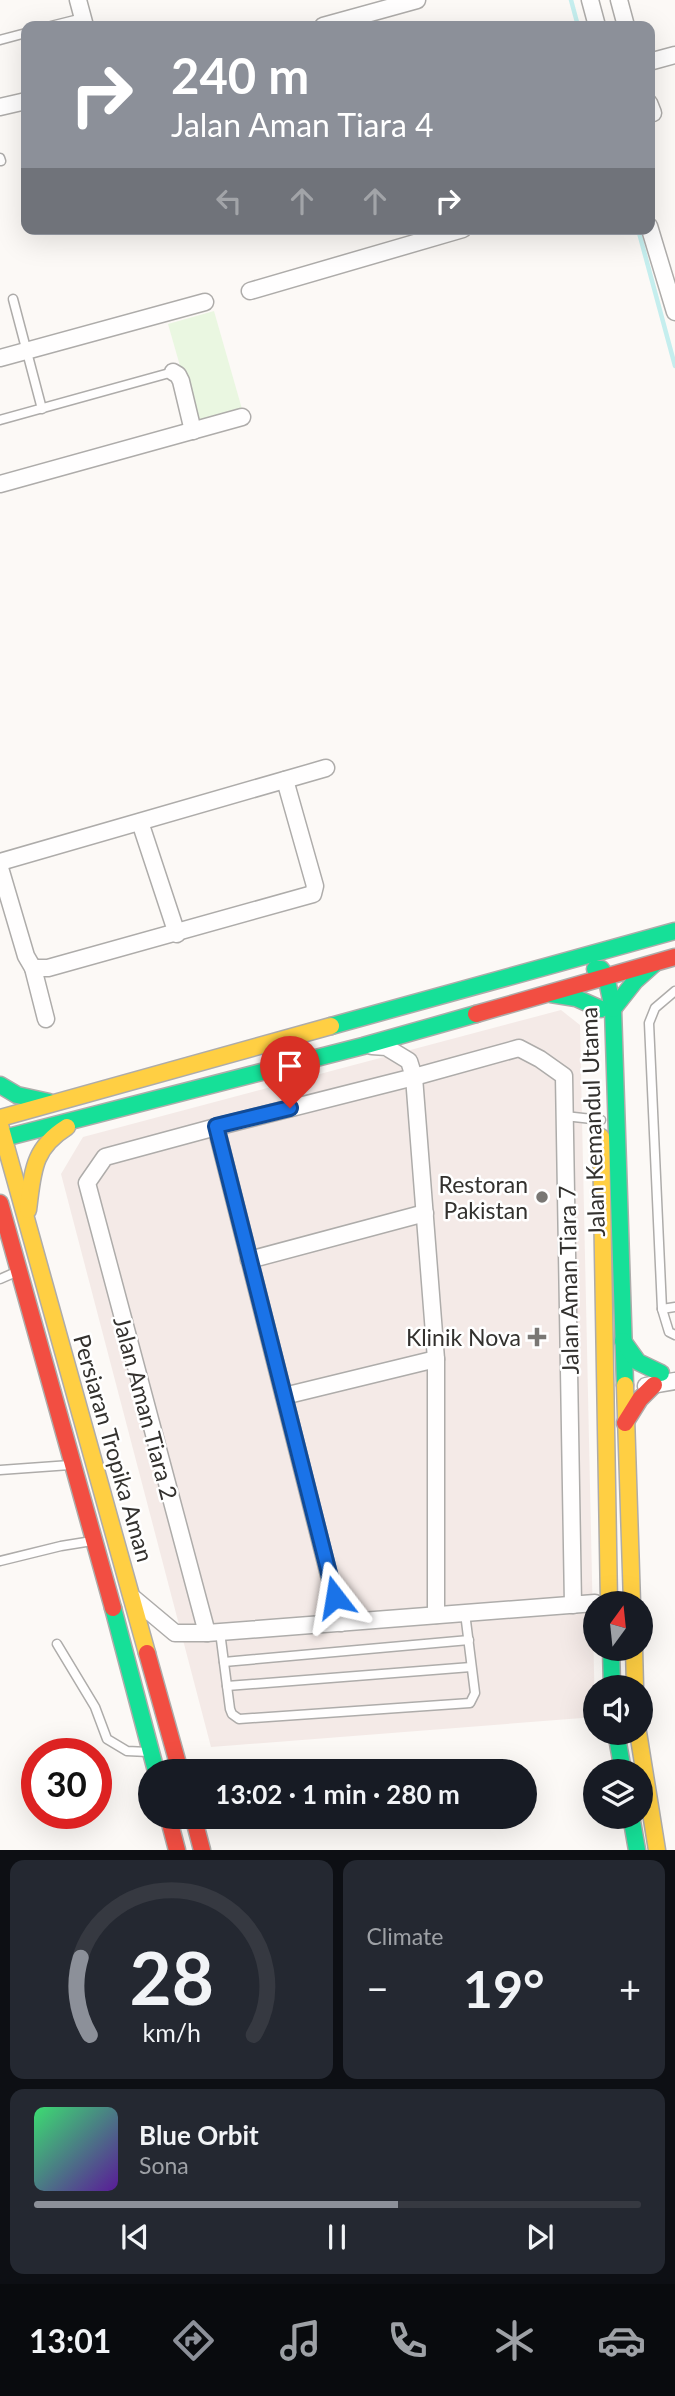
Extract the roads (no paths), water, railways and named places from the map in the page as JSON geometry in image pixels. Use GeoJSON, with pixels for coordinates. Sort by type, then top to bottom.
{"type":"FeatureCollection","features":[{"type":"Feature","properties":{"kind":"street"},"geometry":{"type":"LineString","coordinates":[[78,0],[84,21]]}},
{"type":"Feature","properties":{"kind":"street"},"geometry":{"type":"LineString","coordinates":[[341,21],[417,0]]}},
{"type":"Feature","properties":{"kind":"street"},"geometry":{"type":"LineString","coordinates":[[590,0],[596,21]]}},
{"type":"Feature","properties":{"kind":"street"},"geometry":{"type":"LineString","coordinates":[[619,0],[625,21]]}},
{"type":"Feature","properties":{"kind":"street"},"geometry":{"type":"LineString","coordinates":[[655,61],[674,59]]}},
{"type":"Feature","properties":{"kind":"street"},"geometry":{"type":"LineString","coordinates":[[0,107],[21,102]]}},
{"type":"Feature","properties":{"kind":"street"},"geometry":{"type":"LineString","coordinates":[[250,291],[442,235]]}},
{"type":"Feature","properties":{"kind":"street"},"geometry":{"type":"LineString","coordinates":[[652,235],[675,312]]}},
{"type":"Feature","properties":{"kind":"street"},"geometry":{"type":"LineString","coordinates":[[0,358],[205,302]]}},
{"type":"Feature","properties":{"kind":"street"},"geometry":{"type":"LineString","coordinates":[[173,372],[181,381],[193,431]]}},
{"type":"Feature","properties":{"kind":"street"},"geometry":{"type":"LineString","coordinates":[[0,484],[242,417]]}},
{"type":"Feature","properties":{"kind":"street"},"geometry":{"type":"LineString","coordinates":[[0,862],[326,768]]}},
{"type":"Feature","properties":{"kind":"street"},"geometry":{"type":"LineString","coordinates":[[33,968],[48,968],[177,934],[313,894],[315,886],[285,780]]}},
{"type":"Feature","properties":{"kind":"street"},"geometry":{"type":"LineString","coordinates":[[141,822],[177,934]]}},
{"type":"Feature","properties":{"kind":"street"},"geometry":{"type":"LineString","coordinates":[[0,868],[26,956],[33,968],[46,1019]]}},
{"type":"Feature","properties":{"kind":"street"},"geometry":{"type":"LineString","coordinates":[[0,1118],[675,931]]}},
{"type":"Feature","properties":{"kind":"street"},"geometry":{"type":"LineString","coordinates":[[602,974],[637,941]]}},
{"type":"Feature","properties":{"kind":"street"},"geometry":{"type":"LineString","coordinates":[[1,1134],[92,1115],[363,1045],[602,974],[675,957]]}},
{"type":"Feature","properties":{"kind":"street"},"geometry":{"type":"LineString","coordinates":[[542,993],[566,995],[607,1009],[656,962]]}},
{"type":"Feature","properties":{"kind":"street"},"geometry":{"type":"LineString","coordinates":[[550,965],[602,974]]}},
{"type":"Feature","properties":{"kind":"street","name":"Jalan Kemandul Utama"},"geometry":{"type":"LineString","coordinates":[[602,974],[607,1009],[623,1341],[622,1384],[632,1591]]}},
{"type":"Feature","properties":{"kind":"street","name":"Jalan Kemandul Utama"},"geometry":{"type":"LineString","coordinates":[[607,1009],[601,1119],[609,1591]]}},
{"type":"Feature","properties":{"kind":"street"},"geometry":{"type":"LineString","coordinates":[[363,1045],[386,1047],[409,1061],[414,1077],[436,1359],[436,1615]]}},
{"type":"Feature","properties":{"kind":"street","name":"Jalan Aman Tiara 7"},"geometry":{"type":"LineString","coordinates":[[414,1077],[519,1048],[564,1076],[573,1605]]}},
{"type":"Feature","properties":{"kind":"street"},"geometry":{"type":"LineString","coordinates":[[341,1623],[216,1126],[414,1077]]}},
{"type":"Feature","properties":{"kind":"street"},"geometry":{"type":"LineString","coordinates":[[0,1085],[21,1098],[57,1103]]}},
{"type":"Feature","properties":{"kind":"street"},"geometry":{"type":"LineString","coordinates":[[26,1219],[36,1156],[56,1133],[92,1115]]}},
{"type":"Feature","properties":{"kind":"street","name":"Jalan Aman Tiara 2"},"geometry":{"type":"LineString","coordinates":[[213,1632],[87,1183],[105,1157],[216,1126]]}},
{"type":"Feature","properties":{"kind":"street","name":"Persiaran Tropika Aman"},"geometry":{"type":"LineString","coordinates":[[1,1134],[177,1759]]}},
{"type":"Feature","properties":{"kind":"street","name":"Persiaran Tropika Aman"},"geometry":{"type":"LineString","coordinates":[[0,1203],[153,1759]]}},
{"type":"Feature","properties":{"kind":"street"},"geometry":{"type":"LineString","coordinates":[[249,1260],[425,1213]]}},
{"type":"Feature","properties":{"kind":"street"},"geometry":{"type":"LineString","coordinates":[[623,1341],[629,1355],[637,1363],[666,1377]]}},
{"type":"Feature","properties":{"kind":"street"},"geometry":{"type":"LineString","coordinates":[[284,1396],[436,1359]]}},
{"type":"Feature","properties":{"kind":"street"},"geometry":{"type":"LineString","coordinates":[[605,1366],[622,1384]]}},
{"type":"Feature","properties":{"kind":"street"},"geometry":{"type":"LineString","coordinates":[[605,1402],[622,1384],[666,1377]]}},
{"type":"Feature","properties":{"kind":"street"},"geometry":{"type":"LineString","coordinates":[[625,1423],[644,1393],[666,1377]]}},
{"type":"Feature","properties":{"kind":"street"},"geometry":{"type":"LineString","coordinates":[[131,1597],[175,1633],[583,1604]]}},
{"type":"Feature","properties":{"kind":"street"},"geometry":{"type":"LineString","coordinates":[[641,1745],[657,1850]]}},
{"type":"Feature","properties":{"kind":"street"},"geometry":{"type":"LineString","coordinates":[[171,1829],[177,1850]]}},
{"type":"Feature","properties":{"kind":"street"},"geometry":{"type":"LineString","coordinates":[[196,1829],[202,1850]]}},
{"type":"Feature","properties":{"kind":"street"},"geometry":{"type":"LineString","coordinates":[[633,1829],[637,1850]]}},
{"type":"Feature","properties":{"kind":"lane"},"geometry":{"type":"LineString","coordinates":[[0,40],[21,34]]}},
{"type":"Feature","properties":{"kind":"lane"},"geometry":{"type":"LineString","coordinates":[[13,299],[42,409]]}},
{"type":"Feature","properties":{"kind":"lane"},"geometry":{"type":"LineString","coordinates":[[0,420],[173,372]]}},
{"type":"Feature","properties":{"kind":"lane"},"geometry":{"type":"LineString","coordinates":[[675,991],[655,1008],[649,1023],[662,1309],[669,1332],[675,1335]]}},
{"type":"Feature","properties":{"kind":"lane"},"geometry":{"type":"LineString","coordinates":[[565,1116],[601,1119]]}},
{"type":"Feature","properties":{"kind":"lane"},"geometry":{"type":"LineString","coordinates":[[0,1279],[19,1271]]}},
{"type":"Feature","properties":{"kind":"lane"},"geometry":{"type":"LineString","coordinates":[[662,1309],[675,1307]]}},
{"type":"Feature","properties":{"kind":"lane"},"geometry":{"type":"LineString","coordinates":[[0,1470],[73,1465]]}},
{"type":"Feature","properties":{"kind":"lane"},"geometry":{"type":"LineString","coordinates":[[0,1561],[61,1546],[95,1541]]}},
{"type":"Feature","properties":{"kind":"lane"},"geometry":{"type":"LineString","coordinates":[[213,1632],[224,1662],[230,1709],[239,1719],[470,1703],[474,1693],[465,1613]]}},
{"type":"Feature","properties":{"kind":"lane"},"geometry":{"type":"LineString","coordinates":[[224,1662],[469,1640]]}},
{"type":"Feature","properties":{"kind":"lane"},"geometry":{"type":"LineString","coordinates":[[57,1644],[95,1707],[107,1739],[127,1751],[151,1752]]}},
{"type":"Feature","properties":{"kind":"lane"},"geometry":{"type":"LineString","coordinates":[[227,1686],[471,1667]]}},
{"type":"Feature","properties":{"kind":"waterway"},"geometry":{"type":"LineString","coordinates":[[571,0],[577,21]]}},
{"type":"Feature","properties":{"kind":"waterway"},"geometry":{"type":"LineString","coordinates":[[640,235],[675,366]]}},
{"type":"Feature","properties":{"kind":"place","name":"Restoran Pakistan"},"geometry":{"type":"Point","coordinates":[542,1197]}},
{"type":"Feature","properties":{"kind":"place","name":"Klinik Nova"},"geometry":{"type":"Point","coordinates":[537,1337]}}]}
